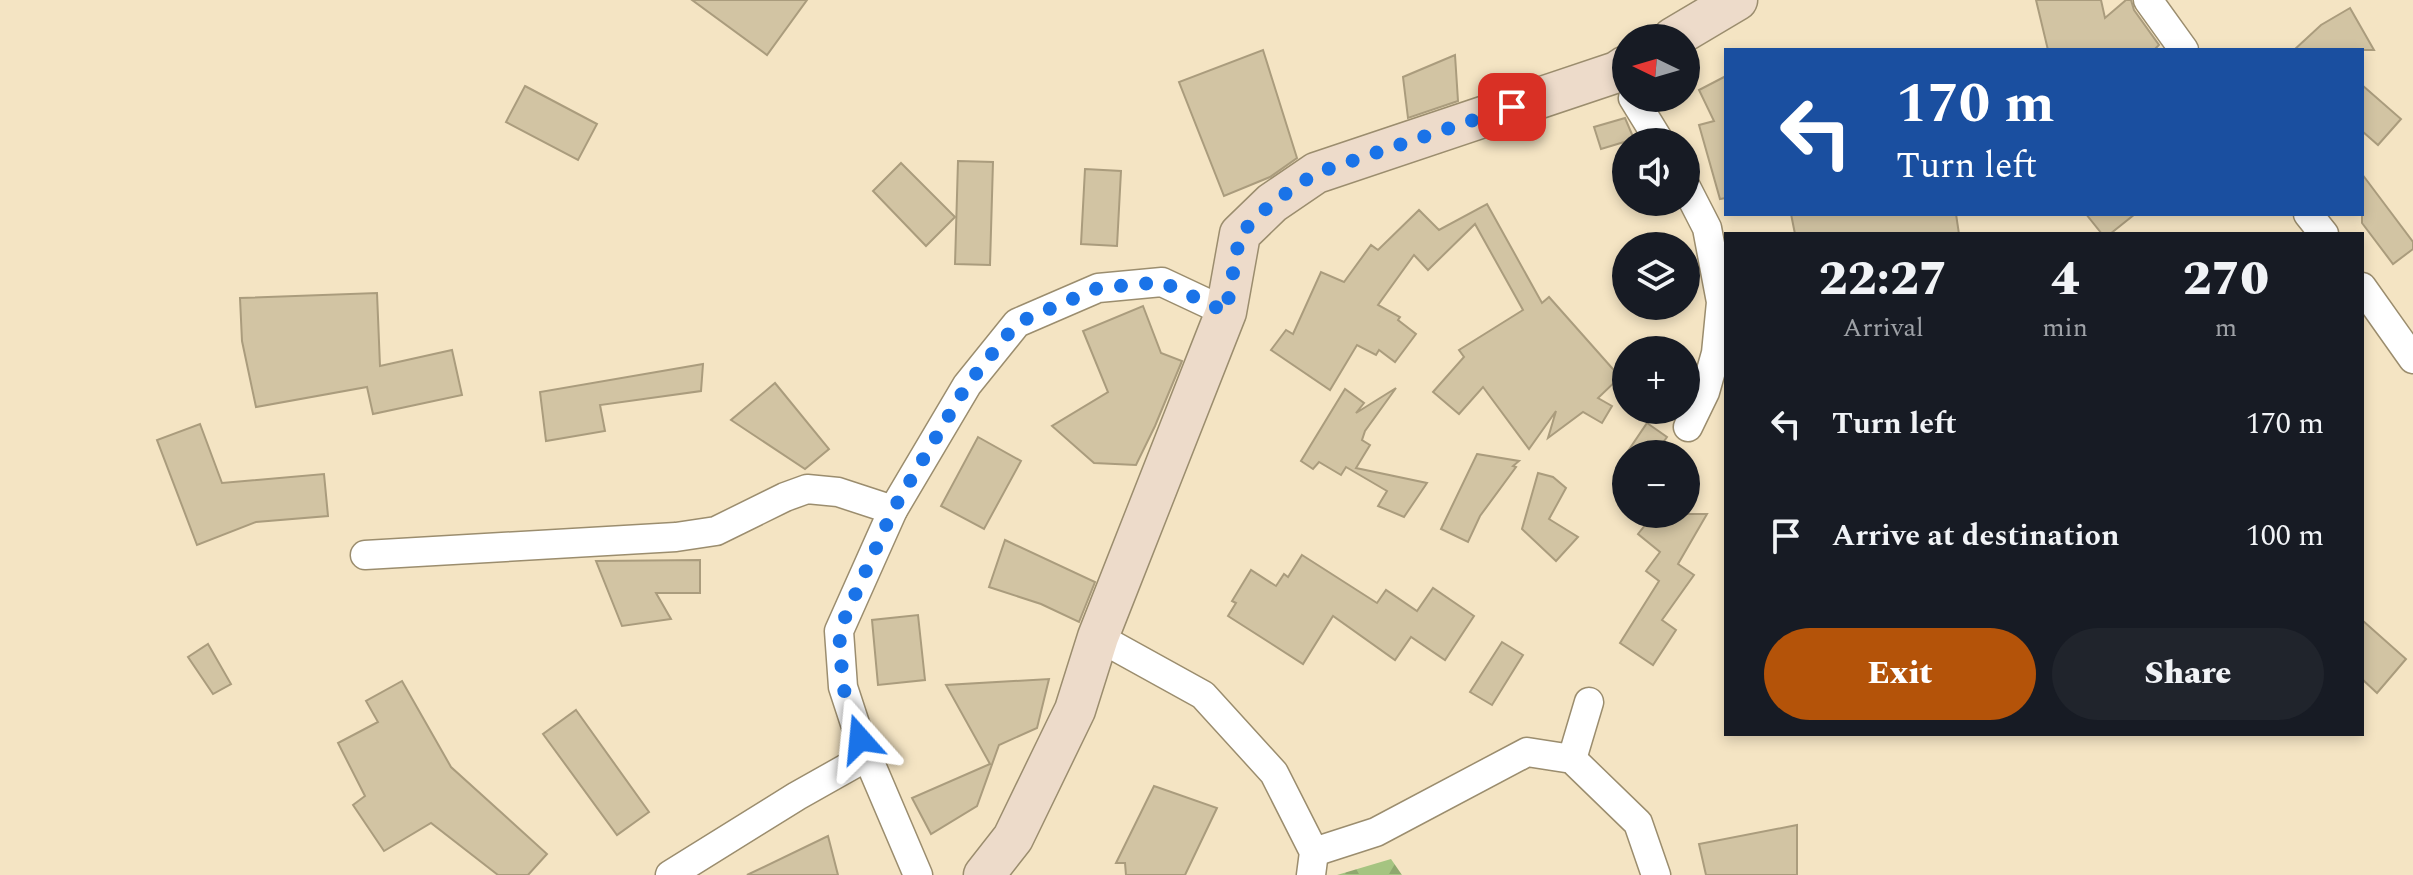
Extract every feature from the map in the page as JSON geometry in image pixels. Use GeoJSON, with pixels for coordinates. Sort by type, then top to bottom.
{"type":"FeatureCollection","features":[{"type":"Feature","properties":{"kind":"street"},"geometry":{"type":"LineString","coordinates":[[1697,24],[1737,0]]}},
{"type":"Feature","properties":{"kind":"street"},"geometry":{"type":"LineString","coordinates":[[2148,0],[2183,48]]}},
{"type":"Feature","properties":{"kind":"street"},"geometry":{"type":"LineString","coordinates":[[984,875],[1013,838],[1068,724],[1098,637],[1226,312],[1240,234],[1272,203],[1316,173],[1612,85]]}},
{"type":"Feature","properties":{"kind":"street"},"geometry":{"type":"LineString","coordinates":[[1688,427],[1705,392],[1712,366],[1721,302],[1707,228],[1700,214]]}},
{"type":"Feature","properties":{"kind":"street"},"geometry":{"type":"LineString","coordinates":[[2310,216],[2322,232]]}},
{"type":"Feature","properties":{"kind":"street"},"geometry":{"type":"LineString","coordinates":[[918,875],[843,687],[839,631],[893,510],[967,385],[1017,323],[1098,288],[1162,282],[1226,312]]}},
{"type":"Feature","properties":{"kind":"street"},"geometry":{"type":"LineString","coordinates":[[2364,290],[2413,358]]}},
{"type":"Feature","properties":{"kind":"street"},"geometry":{"type":"LineString","coordinates":[[365,555],[676,537],[716,531],[807,489],[838,492],[893,510]]}},
{"type":"Feature","properties":{"kind":"street"},"geometry":{"type":"LineString","coordinates":[[1098,637],[1203,695],[1274,773],[1312,863],[1527,752],[1572,759],[1638,823],[1656,875]]}},
{"type":"Feature","properties":{"kind":"street"},"geometry":{"type":"LineString","coordinates":[[1572,759],[1589,702]]}},
{"type":"Feature","properties":{"kind":"street"},"geometry":{"type":"LineString","coordinates":[[670,875],[868,756]]}},
{"type":"Feature","properties":{"kind":"green space"},"geometry":{"type":"Polygon","coordinates":[[[1391,859],[1402,875],[1337,875],[1391,859]]]}},
{"type":"Feature","properties":{"kind":"building"},"geometry":{"type":"Polygon","coordinates":[[[692,0],[807,0],[767,55],[692,0]]]}},
{"type":"Feature","properties":{"kind":"building"},"geometry":{"type":"Polygon","coordinates":[[[2036,0],[2101,0],[2105,18],[2126,0],[2131,0],[2134,10],[2159,45],[2156,48],[2048,48],[2036,0]]]}},
{"type":"Feature","properties":{"kind":"building"},"geometry":{"type":"Polygon","coordinates":[[[2350,8],[2374,50],[2296,48],[2321,25],[2350,8]]]}},
{"type":"Feature","properties":{"kind":"building"},"geometry":{"type":"Polygon","coordinates":[[[1263,50],[1297,158],[1270,177],[1224,196],[1179,82],[1263,50]]]}},
{"type":"Feature","properties":{"kind":"building"},"geometry":{"type":"Polygon","coordinates":[[[1455,55],[1458,101],[1408,118],[1403,77],[1455,55]]]}},
{"type":"Feature","properties":{"kind":"building"},"geometry":{"type":"Polygon","coordinates":[[[1724,77],[1724,198],[1720,199],[1699,125],[1714,121],[1700,89],[1724,77]]]}},
{"type":"Feature","properties":{"kind":"building"},"geometry":{"type":"Polygon","coordinates":[[[525,86],[597,124],[578,160],[506,122],[525,86]]]}},
{"type":"Feature","properties":{"kind":"building"},"geometry":{"type":"Polygon","coordinates":[[[2364,87],[2401,119],[2378,145],[2364,133],[2364,87]]]}},
{"type":"Feature","properties":{"kind":"building"},"geometry":{"type":"Polygon","coordinates":[[[1625,118],[1629,128],[1612,128],[1612,146],[1601,149],[1594,127],[1625,118]]]}},
{"type":"Feature","properties":{"kind":"building"},"geometry":{"type":"Polygon","coordinates":[[[958,161],[993,162],[990,265],[955,264],[958,161]]]}},
{"type":"Feature","properties":{"kind":"building"},"geometry":{"type":"Polygon","coordinates":[[[901,163],[955,217],[926,246],[873,191],[901,163]]]}},
{"type":"Feature","properties":{"kind":"building"},"geometry":{"type":"Polygon","coordinates":[[[1085,169],[1121,171],[1117,246],[1081,244],[1085,169]]]}},
{"type":"Feature","properties":{"kind":"building"},"geometry":{"type":"Polygon","coordinates":[[[2364,177],[2413,242],[2413,249],[2393,264],[2362,223],[2364,177]]]}},
{"type":"Feature","properties":{"kind":"building"},"geometry":{"type":"Polygon","coordinates":[[[1487,204],[1542,303],[1549,297],[1612,368],[1612,385],[1598,398],[1612,406],[1602,423],[1583,412],[1548,438],[1556,411],[1529,449],[1483,387],[1459,414],[1433,392],[1464,357],[1459,350],[1523,310],[1475,224],[1428,270],[1414,255],[1378,305],[1400,317],[1398,320],[1416,334],[1395,362],[1379,350],[1376,355],[1357,345],[1330,390],[1271,350],[1286,330],[1293,334],[1321,272],[1344,282],[1371,245],[1378,250],[1419,210],[1439,230],[1487,204]]]}},
{"type":"Feature","properties":{"kind":"building"},"geometry":{"type":"Polygon","coordinates":[[[1791,216],[1956,216],[1959,232],[1795,232],[1791,216]]]}},
{"type":"Feature","properties":{"kind":"building"},"geometry":{"type":"Polygon","coordinates":[[[2088,216],[2132,216],[2112,232],[2100,232],[2088,216]]]}},
{"type":"Feature","properties":{"kind":"building"},"geometry":{"type":"Polygon","coordinates":[[[377,293],[380,366],[452,350],[462,395],[373,414],[367,387],[256,407],[242,341],[240,298],[377,293]]]}},
{"type":"Feature","properties":{"kind":"building"},"geometry":{"type":"Polygon","coordinates":[[[1143,306],[1161,353],[1182,361],[1136,465],[1094,463],[1052,426],[1108,392],[1083,331],[1143,306]]]}},
{"type":"Feature","properties":{"kind":"building"},"geometry":{"type":"Polygon","coordinates":[[[703,364],[701,391],[600,405],[605,431],[546,441],[540,392],[703,364]]]}},
{"type":"Feature","properties":{"kind":"building"},"geometry":{"type":"Polygon","coordinates":[[[775,383],[829,449],[805,469],[731,420],[775,383]]]}},
{"type":"Feature","properties":{"kind":"building"},"geometry":{"type":"Polygon","coordinates":[[[1396,388],[1365,431],[1362,440],[1370,445],[1356,468],[1427,483],[1404,517],[1378,506],[1387,491],[1346,467],[1341,475],[1319,462],[1313,469],[1301,461],[1345,389],[1364,403],[1356,413],[1396,388]]]}},
{"type":"Feature","properties":{"kind":"building"},"geometry":{"type":"Polygon","coordinates":[[[200,424],[222,483],[324,474],[328,516],[256,522],[197,545],[157,440],[200,424]]]}},
{"type":"Feature","properties":{"kind":"building"},"geometry":{"type":"Polygon","coordinates":[[[1646,424],[1667,437],[1665,440],[1635,440],[1646,424]]]}},
{"type":"Feature","properties":{"kind":"building"},"geometry":{"type":"Polygon","coordinates":[[[978,437],[1021,461],[984,529],[941,506],[978,437]]]}},
{"type":"Feature","properties":{"kind":"building"},"geometry":{"type":"Polygon","coordinates":[[[1477,454],[1519,461],[1480,516],[1468,542],[1441,529],[1477,454]]]}},
{"type":"Feature","properties":{"kind":"building"},"geometry":{"type":"Polygon","coordinates":[[[1538,473],[1553,477],[1566,488],[1549,519],[1578,537],[1556,561],[1522,529],[1538,473]]]}},
{"type":"Feature","properties":{"kind":"building"},"geometry":{"type":"Polygon","coordinates":[[[1700,514],[1707,514],[1700,526],[1700,514]]]}},
{"type":"Feature","properties":{"kind":"building"},"geometry":{"type":"Polygon","coordinates":[[[1643,528],[1699,528],[1678,564],[1694,575],[1662,620],[1676,630],[1653,665],[1620,643],[1659,581],[1646,571],[1660,552],[1638,534],[1643,528]]]}},
{"type":"Feature","properties":{"kind":"building"},"geometry":{"type":"Polygon","coordinates":[[[1005,540],[1095,582],[1079,622],[1041,604],[989,587],[1005,540]]]}},
{"type":"Feature","properties":{"kind":"building"},"geometry":{"type":"Polygon","coordinates":[[[1302,555],[1377,603],[1386,590],[1417,611],[1433,588],[1474,616],[1445,660],[1411,637],[1395,660],[1333,616],[1303,664],[1228,616],[1236,603],[1232,601],[1251,570],[1276,586],[1284,574],[1288,577],[1302,555]]]}},
{"type":"Feature","properties":{"kind":"building"},"geometry":{"type":"Polygon","coordinates":[[[700,560],[700,593],[656,593],[671,619],[622,626],[596,561],[700,560]]]}},
{"type":"Feature","properties":{"kind":"building"},"geometry":{"type":"Polygon","coordinates":[[[918,615],[925,680],[878,685],[872,620],[918,615]]]}},
{"type":"Feature","properties":{"kind":"building"},"geometry":{"type":"Polygon","coordinates":[[[2364,622],[2406,659],[2377,693],[2364,681],[2364,622]]]}},
{"type":"Feature","properties":{"kind":"building"},"geometry":{"type":"Polygon","coordinates":[[[1502,642],[1523,655],[1492,705],[1470,692],[1502,642]]]}},
{"type":"Feature","properties":{"kind":"building"},"geometry":{"type":"Polygon","coordinates":[[[208,644],[231,684],[213,694],[188,657],[208,644]]]}},
{"type":"Feature","properties":{"kind":"building"},"geometry":{"type":"Polygon","coordinates":[[[1049,679],[1037,728],[999,745],[977,806],[931,834],[912,798],[990,764],[946,685],[1049,679]]]}},
{"type":"Feature","properties":{"kind":"building"},"geometry":{"type":"Polygon","coordinates":[[[402,681],[451,767],[547,854],[528,875],[498,875],[431,823],[384,851],[353,805],[365,796],[338,743],[378,722],[366,701],[402,681]]]}},
{"type":"Feature","properties":{"kind":"building"},"geometry":{"type":"Polygon","coordinates":[[[576,710],[649,812],[617,835],[543,734],[576,710]]]}},
{"type":"Feature","properties":{"kind":"building"},"geometry":{"type":"Polygon","coordinates":[[[1154,786],[1217,808],[1185,875],[1126,875],[1125,863],[1116,863],[1154,786]]]}},
{"type":"Feature","properties":{"kind":"building"},"geometry":{"type":"Polygon","coordinates":[[[1797,825],[1797,875],[1706,875],[1699,844],[1797,825]]]}},
{"type":"Feature","properties":{"kind":"building"},"geometry":{"type":"Polygon","coordinates":[[[828,836],[838,875],[747,875],[828,836]]]}},
{"type":"Feature","properties":{"kind":"route"},"geometry":{"type":"LineString","coordinates":[[860,739],[843,687],[839,631],[893,510],[967,385],[1017,323],[1098,288],[1162,282],[1226,312],[1240,234],[1272,203],[1316,173],[1512,107]]}}]}
